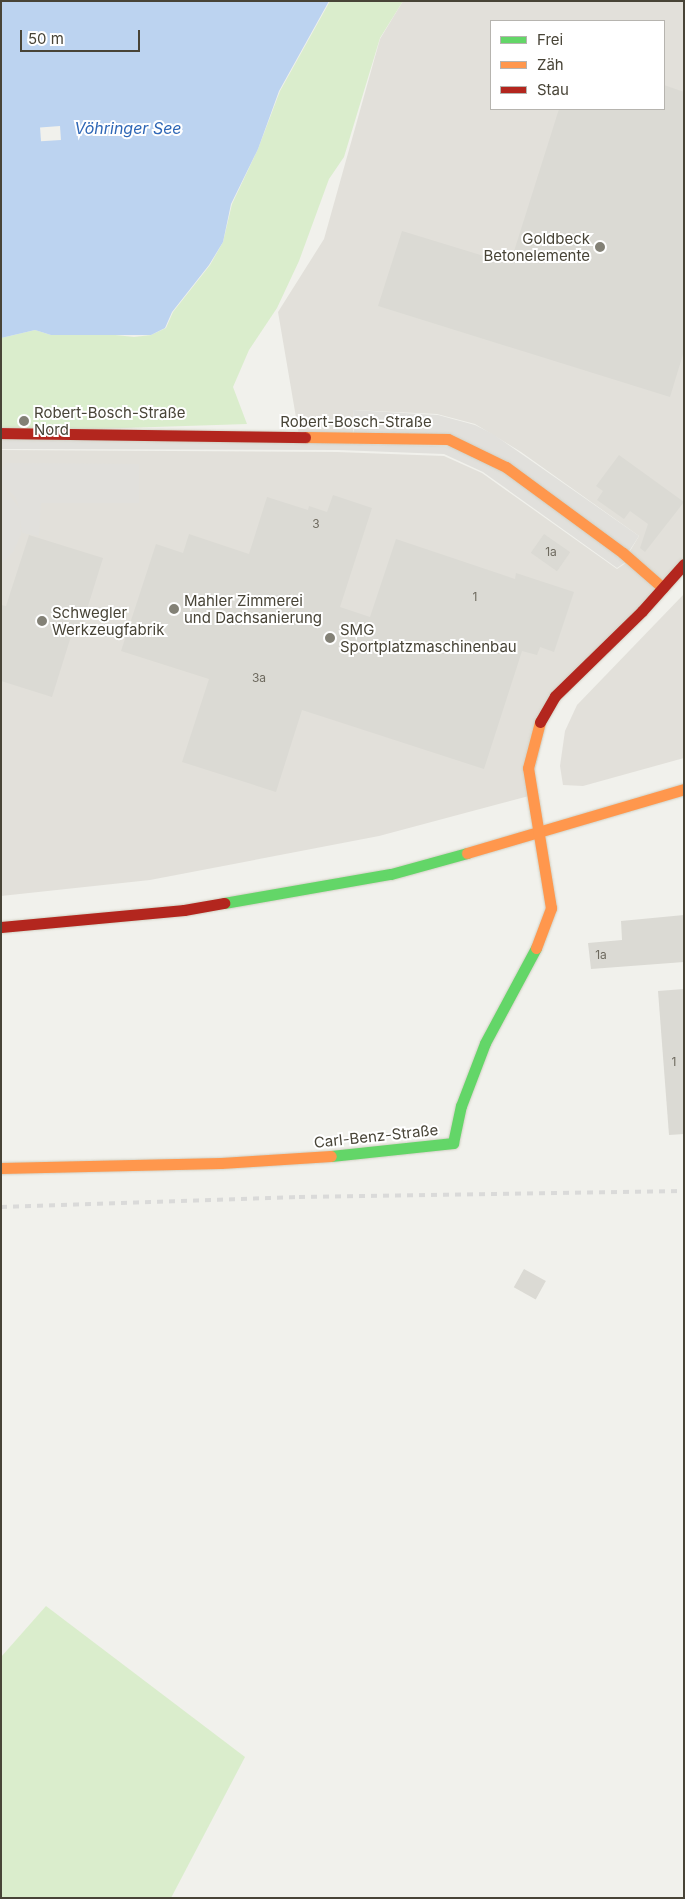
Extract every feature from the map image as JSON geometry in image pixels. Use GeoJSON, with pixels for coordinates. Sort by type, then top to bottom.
{"type":"FeatureCollection","features":[{"type":"Feature","properties":{"kind":"street","name":"Robert-Bosch-Straße"},"geometry":{"type":"LineString","coordinates":[[1,432],[448,439],[506,467],[623,553],[663,588]]}},
{"type":"Feature","properties":{"kind":"street"},"geometry":{"type":"LineString","coordinates":[[541,833],[528,768],[537,726],[555,696],[663,588],[684,564]]}},
{"type":"Feature","properties":{"kind":"street"},"geometry":{"type":"LineString","coordinates":[[1,927],[184,910],[391,874],[541,833],[684,789]]}},
{"type":"Feature","properties":{"kind":"street","name":"Carl-Benz-Straße"},"geometry":{"type":"LineString","coordinates":[[1,1168],[230,1163],[354,1155],[453,1143],[461,1106],[485,1043],[539,942],[551,908],[541,833]]}},
{"type":"Feature","properties":{"kind":"shaded area"},"geometry":{"type":"Polygon","coordinates":[[[403,1],[684,1],[684,563],[663,588],[627,556],[639,536],[521,452],[475,424],[437,414],[353,410],[353,434],[299,435],[278,312],[324,239],[380,39],[403,1]]]}},
{"type":"Feature","properties":{"kind":"shaded area"},"geometry":{"type":"Polygon","coordinates":[[[353,410],[438,415],[475,425],[493,434],[639,536],[626,556],[630,559],[617,568],[483,472],[444,454],[338,450],[1,449],[1,434],[471,447],[354,436],[353,410]]]}},
{"type":"Feature","properties":{"kind":"shaded area"},"geometry":{"type":"Polygon","coordinates":[[[1,450],[337,452],[444,456],[482,473],[617,569],[630,560],[662,588],[553,695],[529,796],[379,836],[150,880],[1,896],[1,450]]]}},
{"type":"Feature","properties":{"kind":"shaded area"},"geometry":{"type":"Polygon","coordinates":[[[6,463],[139,464],[139,503],[41,503],[39,536],[22,533],[20,520],[21,534],[13,552],[1,564],[1,484],[20,509],[15,497],[1,483],[1,470],[6,463]]]}},
{"type":"Feature","properties":{"kind":"shaded area"},"geometry":{"type":"Polygon","coordinates":[[[684,594],[684,758],[583,786],[563,785],[560,766],[565,731],[577,705],[684,594]]]}},
{"type":"Feature","properties":{"kind":"green space"},"geometry":{"type":"Polygon","coordinates":[[[330,1],[403,1],[380,38],[344,157],[329,179],[299,261],[277,308],[249,350],[233,387],[247,424],[1,432],[1,338],[35,330],[51,335],[97,333],[134,337],[151,335],[166,328],[173,312],[210,265],[223,242],[232,204],[258,149],[280,91],[330,1]]]}},
{"type":"Feature","properties":{"kind":"green space"},"geometry":{"type":"Polygon","coordinates":[[[46,1606],[245,1757],[171,1898],[1,1898],[1,1657],[46,1606]]]}},
{"type":"Feature","properties":{"kind":"water","name":"Vöhringer See"},"geometry":{"type":"Polygon","coordinates":[[[1,1],[329,1],[279,91],[258,149],[231,204],[223,242],[209,265],[172,312],[165,328],[151,335],[51,335],[35,330],[1,338],[1,1]]]}},
{"type":"Feature","properties":{"kind":"pier"},"geometry":{"type":"Polygon","coordinates":[[[60,126],[61,140],[41,141],[40,127],[60,126]]]}},
{"type":"Feature","properties":{"kind":"building","name":"Goldbeck Betonelemente"},"geometry":{"type":"Polygon","coordinates":[[[665,85],[684,92],[684,351],[670,397],[378,306],[402,231],[510,264],[559,110],[665,110],[665,85]]]}},
{"type":"Feature","properties":{"kind":"building"},"geometry":{"type":"Polygon","coordinates":[[[619,455],[684,502],[645,552],[640,548],[648,524],[630,511],[624,519],[597,500],[603,491],[596,486],[619,455]]]}},
{"type":"Feature","properties":{"kind":"building","name":"SMG Sportplatzmaschinenbau"},"geometry":{"type":"Polygon","coordinates":[[[333,495],[372,508],[340,607],[370,617],[396,539],[515,579],[516,573],[574,592],[554,652],[540,647],[537,655],[522,651],[484,769],[302,710],[276,792],[182,762],[209,679],[121,651],[156,544],[183,553],[189,534],[249,554],[267,497],[308,510],[309,506],[327,512],[333,495]]]}},
{"type":"Feature","properties":{"kind":"building"},"geometry":{"type":"Polygon","coordinates":[[[544,534],[570,552],[557,571],[531,553],[544,534]]]}},
{"type":"Feature","properties":{"kind":"building","name":"Schwegler Werkzeugfabrik"},"geometry":{"type":"Polygon","coordinates":[[[29,535],[103,558],[79,635],[72,633],[52,697],[1,681],[1,605],[6,606],[29,535]]]}},
{"type":"Feature","properties":{"kind":"building"},"geometry":{"type":"Polygon","coordinates":[[[684,915],[684,962],[591,969],[588,943],[622,940],[621,921],[684,915]]]}},
{"type":"Feature","properties":{"kind":"building"},"geometry":{"type":"Polygon","coordinates":[[[684,989],[684,1134],[669,1135],[658,991],[684,989]]]}},
{"type":"Feature","properties":{"kind":"building"},"geometry":{"type":"Polygon","coordinates":[[[524,1269],[546,1281],[536,1299],[514,1287],[524,1269]]]}},
{"type":"Feature","properties":{"kind":"railway"},"geometry":{"type":"LineString","coordinates":[[1,1207],[299,1197],[684,1191]]}},
{"type":"Feature","properties":{"kind":"traffic: fast"},"geometry":{"type":"LineString","coordinates":[[224,903],[391,874],[467,853]]}},
{"type":"Feature","properties":{"kind":"traffic: fast"},"geometry":{"type":"LineString","coordinates":[[331,1156],[453,1143],[461,1106],[485,1043],[536,948]]}},
{"type":"Feature","properties":{"kind":"traffic: slow"},"geometry":{"type":"LineString","coordinates":[[305,437],[448,439],[506,467],[623,553],[663,588]]}},
{"type":"Feature","properties":{"kind":"traffic: slow"},"geometry":{"type":"LineString","coordinates":[[536,948],[551,908],[528,768],[540,722]]}},
{"type":"Feature","properties":{"kind":"traffic: slow"},"geometry":{"type":"LineString","coordinates":[[467,853],[684,789]]}},
{"type":"Feature","properties":{"kind":"traffic: slow"},"geometry":{"type":"LineString","coordinates":[[1,1168],[221,1163],[331,1156]]}},
{"type":"Feature","properties":{"kind":"traffic: jam"},"geometry":{"type":"LineString","coordinates":[[1,433],[305,437]]}},
{"type":"Feature","properties":{"kind":"traffic: jam"},"geometry":{"type":"LineString","coordinates":[[540,722],[555,696],[642,611],[684,564]]}},
{"type":"Feature","properties":{"kind":"traffic: jam"},"geometry":{"type":"LineString","coordinates":[[1,927],[184,910],[224,903]]}},
{"type":"Feature","properties":{"kind":"place","name":"Goldbeck Betonelemente"},"geometry":{"type":"Point","coordinates":[600,247]}},
{"type":"Feature","properties":{"kind":"place","name":"Robert-Bosch-Straße Nord"},"geometry":{"type":"Point","coordinates":[24,421]}},
{"type":"Feature","properties":{"kind":"place","name":"Mahler Zimmerei und Dachsanierung"},"geometry":{"type":"Point","coordinates":[174,609]}},
{"type":"Feature","properties":{"kind":"place","name":"Schwegler Werkzeugfabrik"},"geometry":{"type":"Point","coordinates":[42,621]}},
{"type":"Feature","properties":{"kind":"place","name":"SMG Sportplatzmaschinenbau"},"geometry":{"type":"Point","coordinates":[330,638]}}]}
